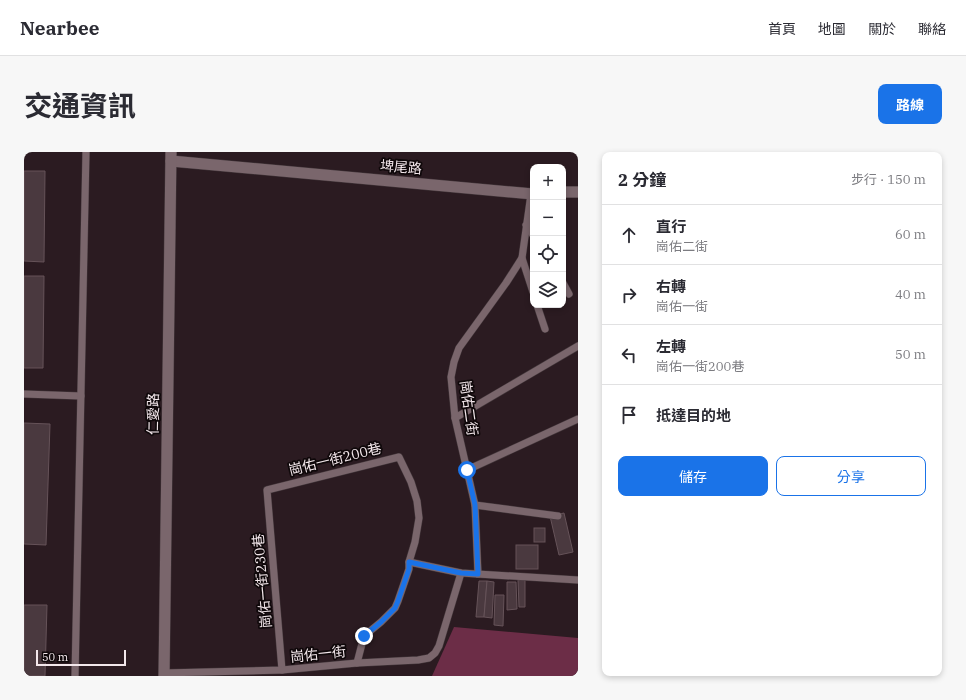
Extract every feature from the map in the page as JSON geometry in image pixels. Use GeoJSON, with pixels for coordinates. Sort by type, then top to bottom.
{"type":"FeatureCollection","features":[{"type":"Feature","properties":{"kind":"street","name":"埤尾路"},"geometry":{"type":"LineString","coordinates":[[171,156],[530,194]]}},
{"type":"Feature","properties":{"kind":"street","name":"仁愛路"},"geometry":{"type":"LineString","coordinates":[[164,674],[171,156]]}},
{"type":"Feature","properties":{"kind":"street"},"geometry":{"type":"LineString","coordinates":[[566,192],[578,192]]}},
{"type":"Feature","properties":{"kind":"lane"},"geometry":{"type":"LineString","coordinates":[[75,676],[86,152]]}},
{"type":"Feature","properties":{"kind":"lane","name":"崗佑二街"},"geometry":{"type":"LineString","coordinates":[[478,574],[475,505],[455,418],[451,378],[454,362],[459,348],[506,284],[522,258],[531,200]]}},
{"type":"Feature","properties":{"kind":"lane"},"geometry":{"type":"LineString","coordinates":[[526,225],[530,231]]}},
{"type":"Feature","properties":{"kind":"lane"},"geometry":{"type":"LineString","coordinates":[[522,258],[530,283]]}},
{"type":"Feature","properties":{"kind":"lane"},"geometry":{"type":"LineString","coordinates":[[566,289],[569,294]]}},
{"type":"Feature","properties":{"kind":"lane"},"geometry":{"type":"LineString","coordinates":[[538,308],[545,329]]}},
{"type":"Feature","properties":{"kind":"lane"},"geometry":{"type":"LineString","coordinates":[[455,418],[578,346]]}},
{"type":"Feature","properties":{"kind":"lane"},"geometry":{"type":"LineString","coordinates":[[24,394],[81,396]]}},
{"type":"Feature","properties":{"kind":"lane"},"geometry":{"type":"LineString","coordinates":[[467,470],[578,419]]}},
{"type":"Feature","properties":{"kind":"lane","name":"崗佑一街200巷"},"geometry":{"type":"LineString","coordinates":[[267,490],[398,457],[412,482],[417,501],[419,518],[415,542],[409,562],[409,569],[395,608],[364,636],[357,663]]}},
{"type":"Feature","properties":{"kind":"lane","name":"崗佑一街230巷"},"geometry":{"type":"LineString","coordinates":[[267,490],[282,670]]}},
{"type":"Feature","properties":{"kind":"lane"},"geometry":{"type":"LineString","coordinates":[[475,505],[558,516]]}},
{"type":"Feature","properties":{"kind":"lane"},"geometry":{"type":"LineString","coordinates":[[409,562],[461,573],[578,580]]}},
{"type":"Feature","properties":{"kind":"lane","name":"崗佑一街"},"geometry":{"type":"LineString","coordinates":[[164,674],[282,670],[429,658],[435,653],[439,646],[461,573]]}},
{"type":"Feature","properties":{"kind":"shaded area"},"geometry":{"type":"Polygon","coordinates":[[[454,627],[578,638],[578,676],[432,676],[454,627]]]}},
{"type":"Feature","properties":{"kind":"building"},"geometry":{"type":"Polygon","coordinates":[[[24,171],[45,171],[44,262],[24,261],[24,171]]]}},
{"type":"Feature","properties":{"kind":"building"},"geometry":{"type":"Polygon","coordinates":[[[24,276],[44,276],[43,368],[24,368],[24,276]]]}},
{"type":"Feature","properties":{"kind":"building"},"geometry":{"type":"Polygon","coordinates":[[[24,423],[50,424],[46,545],[24,544],[24,423]]]}},
{"type":"Feature","properties":{"kind":"building"},"geometry":{"type":"Polygon","coordinates":[[[564,513],[573,552],[559,555],[550,516],[564,513]]]}},
{"type":"Feature","properties":{"kind":"building"},"geometry":{"type":"Polygon","coordinates":[[[534,528],[545,528],[545,542],[534,542],[534,528]]]}},
{"type":"Feature","properties":{"kind":"building"},"geometry":{"type":"Polygon","coordinates":[[[516,545],[538,545],[538,569],[516,569],[516,545]]]}},
{"type":"Feature","properties":{"kind":"building"},"geometry":{"type":"Polygon","coordinates":[[[518,580],[525,580],[525,607],[519,607],[518,580]]]}},
{"type":"Feature","properties":{"kind":"building"},"geometry":{"type":"Polygon","coordinates":[[[479,581],[487,581],[484,617],[476,617],[479,581]]]}},
{"type":"Feature","properties":{"kind":"building"},"geometry":{"type":"Polygon","coordinates":[[[487,581],[494,582],[492,618],[484,617],[487,581]]]}},
{"type":"Feature","properties":{"kind":"building"},"geometry":{"type":"Polygon","coordinates":[[[507,582],[516,582],[517,609],[507,610],[507,582]]]}},
{"type":"Feature","properties":{"kind":"building"},"geometry":{"type":"Polygon","coordinates":[[[495,595],[504,595],[503,626],[494,625],[495,595]]]}},
{"type":"Feature","properties":{"kind":"building"},"geometry":{"type":"Polygon","coordinates":[[[24,605],[47,605],[45,676],[24,676],[24,605]]]}},
{"type":"Feature","properties":{"kind":"route"},"geometry":{"type":"LineString","coordinates":[[364,636],[395,608],[409,569],[409,562],[461,573],[478,574],[475,505],[467,470]]}}]}
